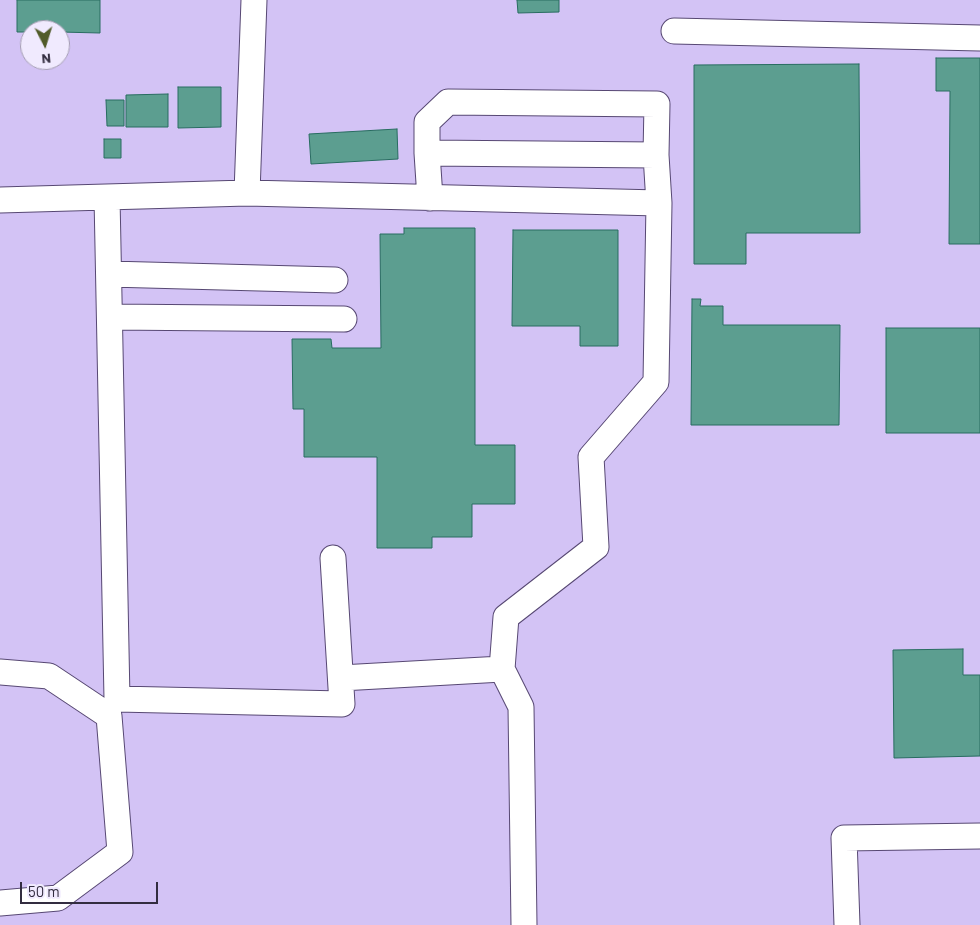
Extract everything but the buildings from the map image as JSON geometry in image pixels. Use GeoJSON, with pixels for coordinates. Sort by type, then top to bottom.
{"type":"FeatureCollection","features":[{"type":"Feature","properties":{"kind":"street"},"geometry":{"type":"LineString","coordinates":[[247,193],[254,0]]}},
{"type":"Feature","properties":{"kind":"street"},"geometry":{"type":"LineString","coordinates":[[674,31],[980,38]]}},
{"type":"Feature","properties":{"kind":"street"},"geometry":{"type":"LineString","coordinates":[[430,198],[427,122],[448,102],[657,104],[656,155],[659,203],[656,382],[591,457],[596,548],[506,617],[502,669],[522,707],[524,925]]}},
{"type":"Feature","properties":{"kind":"street"},"geometry":{"type":"LineString","coordinates":[[427,153],[656,155]]}},
{"type":"Feature","properties":{"kind":"street"},"geometry":{"type":"LineString","coordinates":[[0,200],[247,193],[659,203]]}},
{"type":"Feature","properties":{"kind":"street"},"geometry":{"type":"LineString","coordinates":[[107,197],[118,699],[342,704],[333,558]]}},
{"type":"Feature","properties":{"kind":"street"},"geometry":{"type":"LineString","coordinates":[[109,274],[335,280]]}},
{"type":"Feature","properties":{"kind":"street"},"geometry":{"type":"LineString","coordinates":[[110,317],[344,319]]}},
{"type":"Feature","properties":{"kind":"street"},"geometry":{"type":"LineString","coordinates":[[341,678],[502,669]]}},
{"type":"Feature","properties":{"kind":"street"},"geometry":{"type":"LineString","coordinates":[[0,672],[49,676],[108,716],[120,852],[58,898],[0,903]]}},
{"type":"Feature","properties":{"kind":"street"},"geometry":{"type":"LineString","coordinates":[[847,925],[844,838],[980,836]]}}]}
